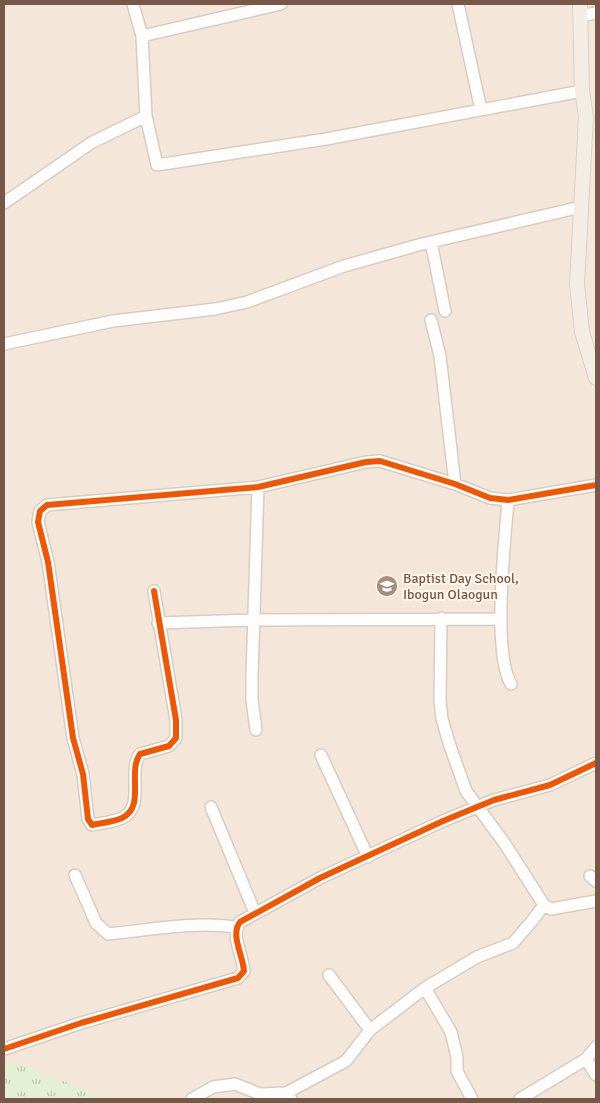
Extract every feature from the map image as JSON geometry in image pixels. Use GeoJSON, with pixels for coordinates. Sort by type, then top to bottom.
{"type":"FeatureCollection","features":[{"type":"Feature","properties":{"kind":"main road"},"geometry":{"type":"LineString","coordinates":[[580,10],[582,91],[591,117],[581,207],[577,284],[582,332],[595,372]]}},
{"type":"Feature","properties":{"kind":"street"},"geometry":{"type":"LineString","coordinates":[[132,4],[142,36],[146,116],[156,165],[308,142],[582,91]]}},
{"type":"Feature","properties":{"kind":"street"},"geometry":{"type":"LineString","coordinates":[[142,36],[281,4]]}},
{"type":"Feature","properties":{"kind":"street"},"geometry":{"type":"LineString","coordinates":[[458,4],[481,110]]}},
{"type":"Feature","properties":{"kind":"street"},"geometry":{"type":"LineString","coordinates":[[580,10],[596,13]]}},
{"type":"Feature","properties":{"kind":"street"},"geometry":{"type":"LineString","coordinates":[[4,203],[91,143],[146,116]]}},
{"type":"Feature","properties":{"kind":"street"},"geometry":{"type":"LineString","coordinates":[[4,344],[113,321],[215,309],[247,302],[344,266],[431,242],[581,207]]}},
{"type":"Feature","properties":{"kind":"street"},"geometry":{"type":"LineString","coordinates":[[431,242],[445,311]]}},
{"type":"Feature","properties":{"kind":"street"},"geometry":{"type":"LineString","coordinates":[[431,320],[440,356],[455,484]]}},
{"type":"Feature","properties":{"kind":"street"},"geometry":{"type":"LineString","coordinates":[[154,591],[158,624],[176,720],[176,738],[169,746],[140,754],[136,760],[135,805],[132,812],[122,818],[92,825],[88,820],[83,774],[73,738],[50,578],[38,522],[40,511],[47,505],[258,487],[366,462],[380,461],[455,484],[490,498],[508,500],[596,485]]}},
{"type":"Feature","properties":{"kind":"street"},"geometry":{"type":"LineString","coordinates":[[256,730],[252,700],[258,487]]}},
{"type":"Feature","properties":{"kind":"street"},"geometry":{"type":"LineString","coordinates":[[508,500],[501,619],[505,673],[511,684]]}},
{"type":"Feature","properties":{"kind":"street"},"geometry":{"type":"LineString","coordinates":[[441,618],[442,719],[466,791],[479,807],[544,905],[551,909],[596,901]]}},
{"type":"Feature","properties":{"kind":"street"},"geometry":{"type":"LineString","coordinates":[[158,624],[253,620],[501,619]]}},
{"type":"Feature","properties":{"kind":"street"},"geometry":{"type":"LineString","coordinates":[[321,756],[368,857]]}},
{"type":"Feature","properties":{"kind":"street"},"geometry":{"type":"LineString","coordinates":[[4,1049],[81,1023],[238,978],[244,971],[236,927],[240,922],[320,878],[443,821],[494,800],[550,785],[596,763]]}},
{"type":"Feature","properties":{"kind":"street"},"geometry":{"type":"LineString","coordinates":[[211,807],[255,913]]}},
{"type":"Feature","properties":{"kind":"street"},"geometry":{"type":"LineString","coordinates":[[75,875],[96,923],[108,934],[187,924],[214,924],[236,927]]}},
{"type":"Feature","properties":{"kind":"street"},"geometry":{"type":"LineString","coordinates":[[192,1099],[212,1088],[235,1084],[257,1097],[289,1096],[346,1060],[370,1030],[425,988],[478,957],[513,943],[544,905]]}},
{"type":"Feature","properties":{"kind":"street"},"geometry":{"type":"LineString","coordinates":[[329,975],[370,1030]]}},
{"type":"Feature","properties":{"kind":"street"},"geometry":{"type":"LineString","coordinates":[[425,988],[451,1032],[457,1057],[457,1071],[472,1099]]}},
{"type":"Feature","properties":{"kind":"street"},"geometry":{"type":"LineString","coordinates":[[520,1099],[586,1059],[596,1047]]}},
{"type":"Feature","properties":{"kind":"street"},"geometry":{"type":"LineString","coordinates":[[586,1059],[596,1075]]}},
{"type":"Feature","properties":{"kind":"shaded area"},"geometry":{"type":"Polygon","coordinates":[[[4,4],[596,4],[596,1099],[4,1099],[4,4]]]}},
{"type":"Feature","properties":{"kind":"green space"},"geometry":{"type":"Polygon","coordinates":[[[4,1058],[109,1099],[4,1099],[4,1058]]]}},
{"type":"Feature","properties":{"kind":"cycle path"},"geometry":{"type":"LineString","coordinates":[[154,591],[176,720],[176,738],[169,746],[140,754],[136,761],[135,798],[129,813],[119,819],[92,825],[88,819],[83,774],[73,738],[48,562],[38,522],[40,511],[47,505],[258,487],[366,462],[380,461],[455,484],[490,498],[508,500],[596,485]]}},
{"type":"Feature","properties":{"kind":"cycle path"},"geometry":{"type":"LineString","coordinates":[[4,1049],[81,1023],[238,978],[244,971],[236,933],[240,922],[320,878],[443,821],[494,800],[550,785],[596,763]]}},
{"type":"Feature","properties":{"kind":"place","name":"Baptist Day School, Ibogun Olaogun"},"geometry":{"type":"Point","coordinates":[387,586]}}]}
